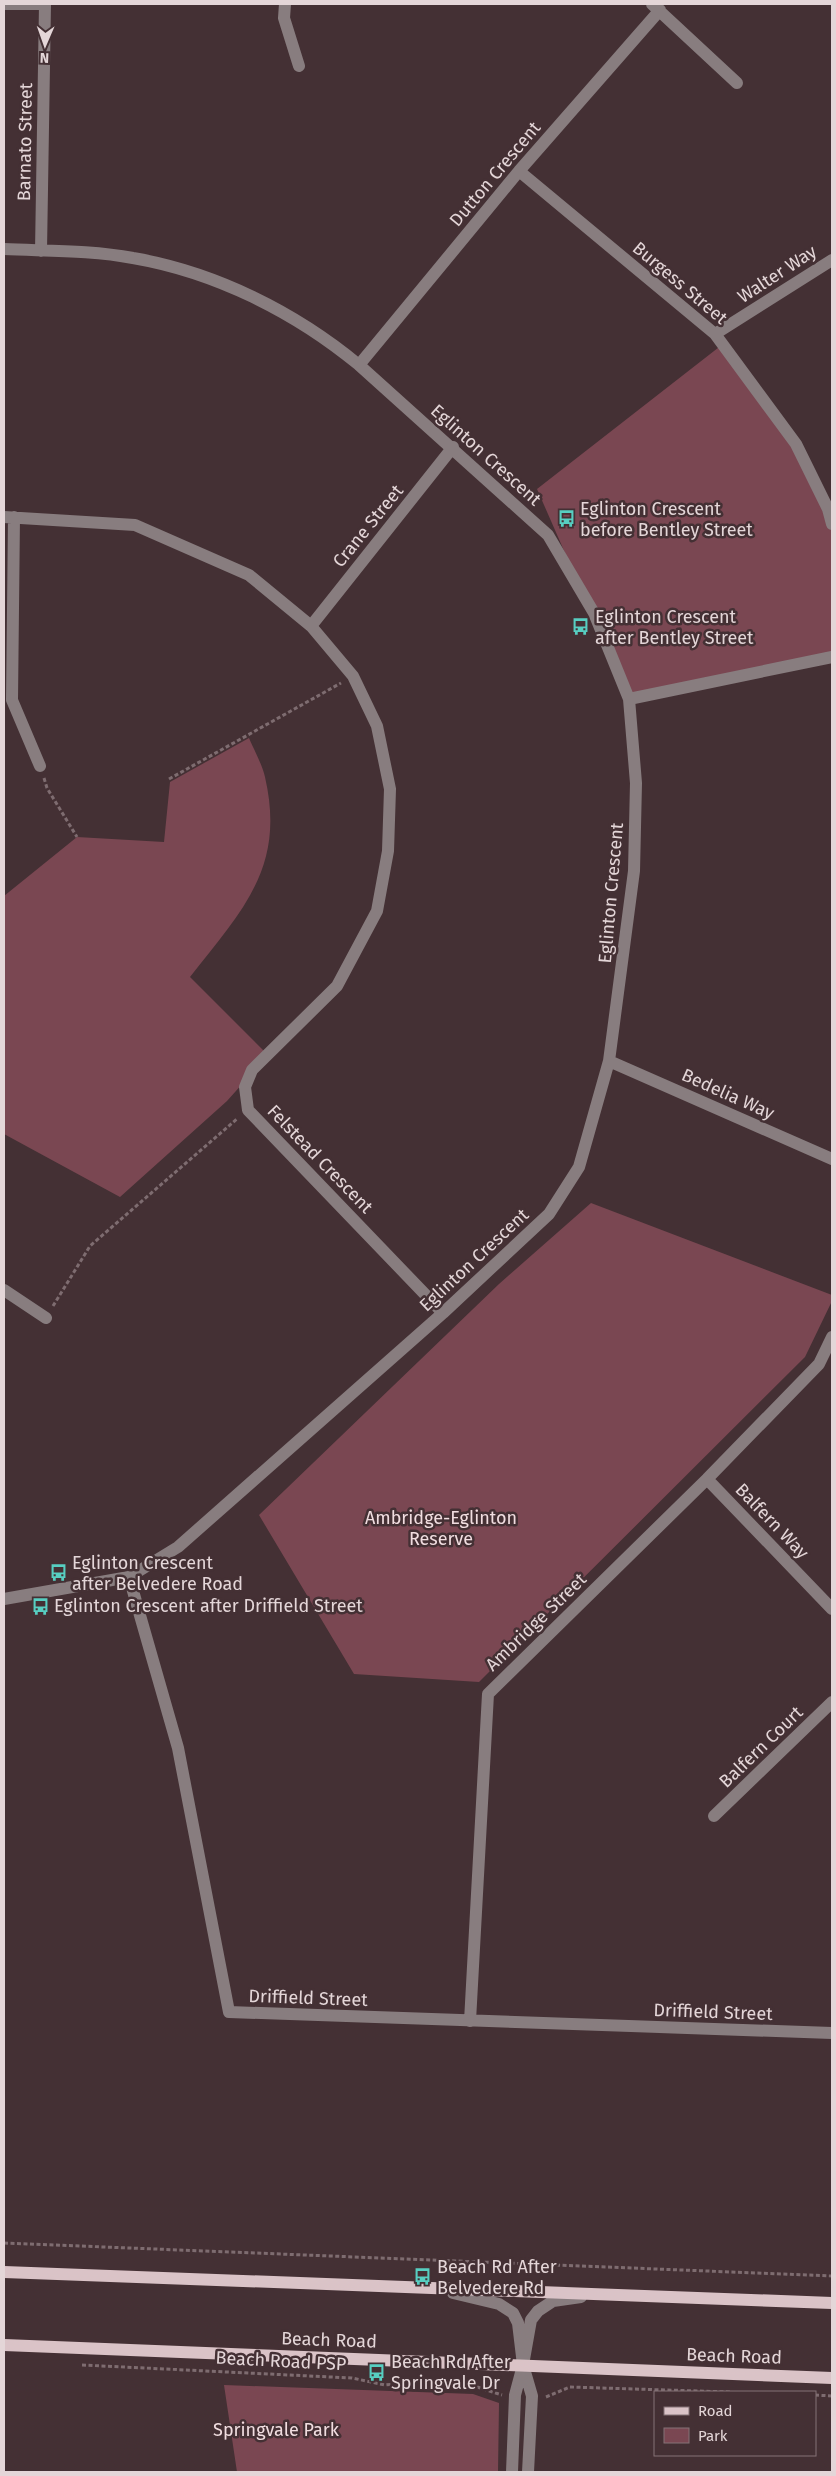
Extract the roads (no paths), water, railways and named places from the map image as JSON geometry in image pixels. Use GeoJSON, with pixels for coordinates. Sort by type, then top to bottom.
{"type":"FeatureCollection","features":[{"type":"Feature","properties":{"kind":"main road"},"geometry":{"type":"LineString","coordinates":[[4,2272],[595,2296],[832,2303]]}},
{"type":"Feature","properties":{"kind":"main road","name":"Beach Road"},"geometry":{"type":"LineString","coordinates":[[4,2346],[832,2378]]}},
{"type":"Feature","properties":{"kind":"street"},"geometry":{"type":"LineString","coordinates":[[4,4],[45,4]]}},
{"type":"Feature","properties":{"kind":"street","name":"Barnato Street"},"geometry":{"type":"LineString","coordinates":[[41,251],[45,4]]}},
{"type":"Feature","properties":{"kind":"street"},"geometry":{"type":"LineString","coordinates":[[285,4],[284,18],[300,66]]}},
{"type":"Feature","properties":{"kind":"street","name":"Dutton Crescent"},"geometry":{"type":"LineString","coordinates":[[359,364],[656,7],[737,83]]}},
{"type":"Feature","properties":{"kind":"street","name":"Burgess Street"},"geometry":{"type":"LineString","coordinates":[[519,171],[715,334],[796,444],[828,509],[832,524]]}},
{"type":"Feature","properties":{"kind":"street","name":"Eglinton Crescent"},"geometry":{"type":"LineString","coordinates":[[4,250],[133,258],[198,273],[259,300],[333,343],[359,364],[453,447],[548,535],[594,613],[629,699],[636,782],[634,872],[610,1061],[580,1167],[548,1214],[443,1313],[178,1547],[129,1577],[4,1599]]}},
{"type":"Feature","properties":{"kind":"street","name":"Walter Way"},"geometry":{"type":"LineString","coordinates":[[715,334],[832,260]]}},
{"type":"Feature","properties":{"kind":"street","name":"Crane Street"},"geometry":{"type":"LineString","coordinates":[[311,626],[453,447]]}},
{"type":"Feature","properties":{"kind":"street"},"geometry":{"type":"LineString","coordinates":[[9,517],[12,700],[40,766]]}},
{"type":"Feature","properties":{"kind":"street","name":"Felstead Crescent"},"geometry":{"type":"LineString","coordinates":[[9,517],[135,525],[249,576],[311,626],[353,676],[377,726],[390,789],[388,851],[377,911],[337,986],[252,1070],[245,1087],[248,1110],[443,1313]]}},
{"type":"Feature","properties":{"kind":"street"},"geometry":{"type":"LineString","coordinates":[[629,699],[832,657]]}},
{"type":"Feature","properties":{"kind":"street","name":"Bedelia Way"},"geometry":{"type":"LineString","coordinates":[[610,1061],[832,1158]]}},
{"type":"Feature","properties":{"kind":"street"},"geometry":{"type":"LineString","coordinates":[[4,1290],[46,1318]]}},
{"type":"Feature","properties":{"kind":"street","name":"Ambridge Street"},"geometry":{"type":"LineString","coordinates":[[470,2021],[488,1694],[707,1479],[819,1364],[832,1338]]}},
{"type":"Feature","properties":{"kind":"street","name":"Balfern Way"},"geometry":{"type":"LineString","coordinates":[[707,1479],[832,1609]]}},
{"type":"Feature","properties":{"kind":"street","name":"Driffield Street"},"geometry":{"type":"LineString","coordinates":[[129,1577],[178,1748],[230,2012],[832,2034]]}},
{"type":"Feature","properties":{"kind":"street","name":"Balfern Court"},"geometry":{"type":"LineString","coordinates":[[714,1816],[832,1702]]}},
{"type":"Feature","properties":{"kind":"street"},"geometry":{"type":"LineString","coordinates":[[436,2290],[478,2297],[499,2304],[513,2313],[518,2322],[523,2365],[532,2396],[528,2472]]}},
{"type":"Feature","properties":{"kind":"street"},"geometry":{"type":"LineString","coordinates":[[512,2472],[515,2396],[531,2320],[538,2311],[552,2301],[595,2296]]}},
{"type":"Feature","properties":{"kind":"place","name":"Eglinton Crescent before Bentley Street"},"geometry":{"type":"Point","coordinates":[566,519]}},
{"type":"Feature","properties":{"kind":"place","name":"Eglinton Crescent after Bentley Street"},"geometry":{"type":"Point","coordinates":[581,627]}},
{"type":"Feature","properties":{"kind":"place","name":"Eglinton Crescent after Belvedere Road"},"geometry":{"type":"Point","coordinates":[58,1573]}},
{"type":"Feature","properties":{"kind":"place","name":"Eglinton Crescent after Driffield Street"},"geometry":{"type":"Point","coordinates":[40,1606]}},
{"type":"Feature","properties":{"kind":"place","name":"Beach Rd After Belvedere Rd"},"geometry":{"type":"Point","coordinates":[423,2277]}},
{"type":"Feature","properties":{"kind":"place","name":"Beach Rd After Springvale Dr"},"geometry":{"type":"Point","coordinates":[377,2372]}},
{"type":"Feature","properties":{"kind":"park label","name":"Ambridge-Eglinton Reserve"},"geometry":{"type":"Point","coordinates":[441,1528]}},
{"type":"Feature","properties":{"kind":"park label","name":"Springvale Park"},"geometry":{"type":"Point","coordinates":[276,2430]}}]}
